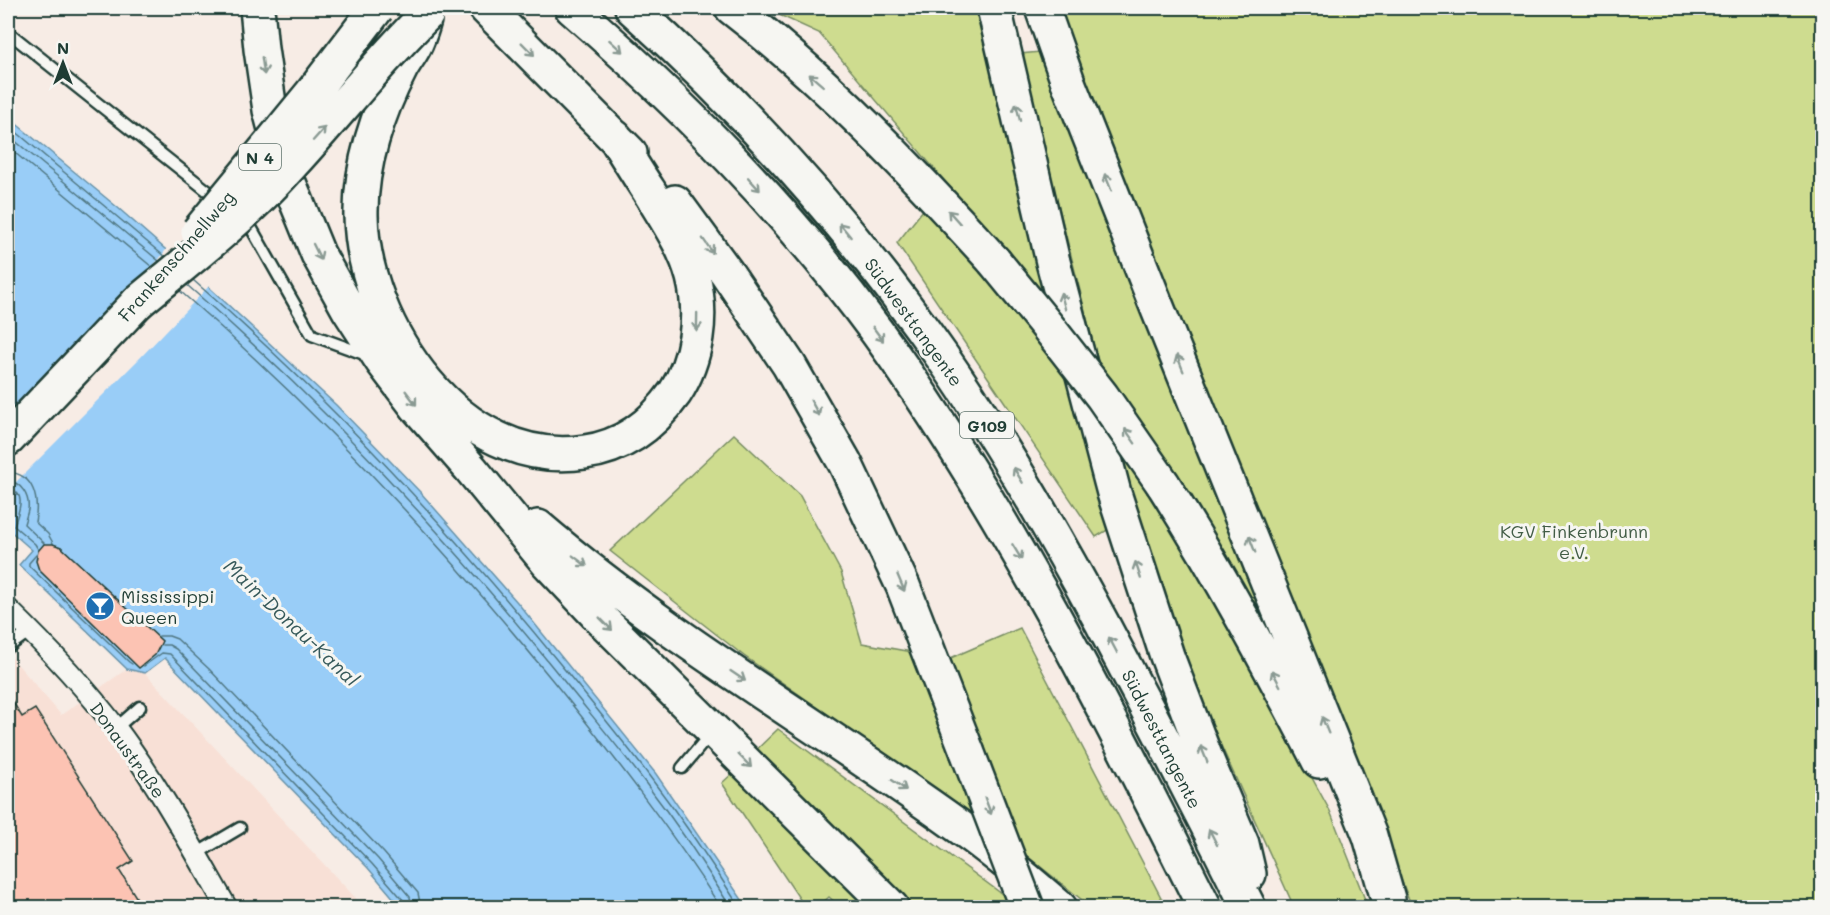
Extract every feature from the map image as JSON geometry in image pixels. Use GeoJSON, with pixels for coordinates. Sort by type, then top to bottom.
{"type":"FeatureCollection","features":[{"type":"Feature","properties":{"kind":"highway"},"geometry":{"type":"LineString","coordinates":[[257,8],[270,110],[289,183],[318,254],[349,310],[382,361],[417,407],[548,563],[608,626],[892,908]]}},
{"type":"Feature","properties":{"kind":"highway","name":"Frankenschnellweg"},"geometry":{"type":"LineString","coordinates":[[8,439],[138,302],[208,221],[312,93],[377,8]]}},
{"type":"Feature","properties":{"kind":"highway"},"geometry":{"type":"LineString","coordinates":[[486,8],[651,173],[698,232],[764,326],[809,398],[845,463],[888,552],[935,666],[1027,908]]}},
{"type":"Feature","properties":{"kind":"highway","name":"Südwesttangente"},"geometry":{"type":"LineString","coordinates":[[572,8],[660,87],[738,167],[784,217],[877,333],[945,432],[1026,566],[1197,893]]}},
{"type":"Feature","properties":{"kind":"highway","name":"Südwesttangente"},"geometry":{"type":"LineString","coordinates":[[632,8],[729,100],[792,167],[890,286],[944,360],[1010,462],[1069,563],[1131,677],[1249,908]]}},
{"type":"Feature","properties":{"kind":"highway"},"geometry":{"type":"LineString","coordinates":[[732,8],[841,101],[898,158],[994,261],[1102,396],[1163,484],[1214,566],[1270,667],[1390,903]]}},
{"type":"Feature","properties":{"kind":"highway"},"geometry":{"type":"LineString","coordinates":[[994,8],[1053,262],[1114,493],[1167,656],[1207,762],[1242,844],[1257,908]]}},
{"type":"Feature","properties":{"kind":"highway"},"geometry":{"type":"LineString","coordinates":[[1042,8],[1136,254],[1370,836],[1390,903]]}},
{"type":"Feature","properties":{"kind":"highway"},"geometry":{"type":"LineString","coordinates":[[138,302],[229,228],[277,181],[402,38],[429,11]]}},
{"type":"Feature","properties":{"kind":"highway"},"geometry":{"type":"LineString","coordinates":[[429,11],[382,109],[369,150],[363,181],[361,215],[364,250],[375,292],[391,330],[413,367],[443,401],[472,424],[501,440],[522,448],[542,453],[574,454],[609,447],[630,437],[648,424],[666,406],[688,368],[697,332],[696,290],[693,274],[671,228],[615,137]]}},
{"type":"Feature","properties":{"kind":"highway"},"geometry":{"type":"LineString","coordinates":[[471,469],[559,544],[653,616],[960,827],[1060,908]]}},
{"type":"Feature","properties":{"kind":"street","name":"Donaustraße"},"geometry":{"type":"LineString","coordinates":[[8,609],[116,728],[166,801],[228,908]]}},
{"type":"Feature","properties":{"kind":"lane"},"geometry":{"type":"LineString","coordinates":[[8,32],[249,224],[312,335],[382,361]]}},
{"type":"Feature","properties":{"kind":"lane"},"geometry":{"type":"LineString","coordinates":[[8,647],[30,631]]}},
{"type":"Feature","properties":{"kind":"lane"},"geometry":{"type":"LineString","coordinates":[[116,728],[140,707]]}},
{"type":"Feature","properties":{"kind":"lane"},"geometry":{"type":"LineString","coordinates":[[682,768],[714,730]]}},
{"type":"Feature","properties":{"kind":"lane"},"geometry":{"type":"LineString","coordinates":[[196,854],[240,828]]}},
{"type":"Feature","properties":{"kind":"shaded area"},"geometry":{"type":"Polygon","coordinates":[[[8,653],[61,715],[127,669],[145,673],[364,907],[8,907],[8,653]]]}},
{"type":"Feature","properties":{"kind":"green space"},"geometry":{"type":"Polygon","coordinates":[[[764,8],[979,8],[1045,299],[819,33],[764,8]]]}},
{"type":"Feature","properties":{"kind":"green space","name":"KGV Finkenbrunn e.V."},"geometry":{"type":"Polygon","coordinates":[[[1056,8],[1822,8],[1822,907],[1412,907],[1056,8]]]}},
{"type":"Feature","properties":{"kind":"green space"},"geometry":{"type":"Polygon","coordinates":[[[1040,52],[1309,710],[1187,502],[1196,503],[1099,366],[1020,54],[1040,52]]]}},
{"type":"Feature","properties":{"kind":"green space"},"geometry":{"type":"Polygon","coordinates":[[[927,205],[1072,382],[1114,526],[1096,537],[897,243],[927,205]]]}},
{"type":"Feature","properties":{"kind":"green space"},"geometry":{"type":"Polygon","coordinates":[[[734,434],[800,496],[841,572],[862,643],[917,653],[973,816],[744,656],[610,551],[734,434]]]}},
{"type":"Feature","properties":{"kind":"green space"},"geometry":{"type":"Polygon","coordinates":[[[1112,435],[1212,594],[1330,811],[1368,907],[1294,907],[1195,688],[1112,435]]]}},
{"type":"Feature","properties":{"kind":"green space"},"geometry":{"type":"Polygon","coordinates":[[[1020,628],[1166,907],[1091,907],[1022,852],[946,660],[1020,628]]]}},
{"type":"Feature","properties":{"kind":"green space"},"geometry":{"type":"Polygon","coordinates":[[[778,729],[1006,897],[1010,907],[909,907],[753,753],[778,729]]]}},
{"type":"Feature","properties":{"kind":"green space"},"geometry":{"type":"Polygon","coordinates":[[[735,771],[875,907],[840,907],[829,897],[818,907],[805,907],[722,783],[735,771]]]}},
{"type":"Feature","properties":{"kind":"water","name":"Main-Donau-Kanal"},"geometry":{"type":"Polygon","coordinates":[[[8,117],[117,207],[212,290],[336,405],[421,493],[517,602],[656,774],[747,907],[401,907],[368,868],[165,658],[145,673],[127,669],[19,565],[32,550],[8,529],[14,503],[8,492],[8,117]]]}},
{"type":"Feature","properties":{"kind":"pier"},"geometry":{"type":"Polygon","coordinates":[[[168,247],[211,284],[8,490],[8,417],[168,247]]]}},
{"type":"Feature","properties":{"kind":"building","name":"Mississippi Queen"},"geometry":{"type":"Polygon","coordinates":[[[44,544],[61,547],[162,641],[155,655],[139,668],[39,570],[36,561],[38,551],[44,544]]]}},
{"type":"Feature","properties":{"kind":"building"},"geometry":{"type":"Polygon","coordinates":[[[8,694],[22,717],[35,709],[133,861],[119,870],[143,908],[8,908],[8,694]]]}},
{"type":"Feature","properties":{"kind":"place","name":"Mississippi Queen"},"geometry":{"type":"Point","coordinates":[100,606]}}]}
